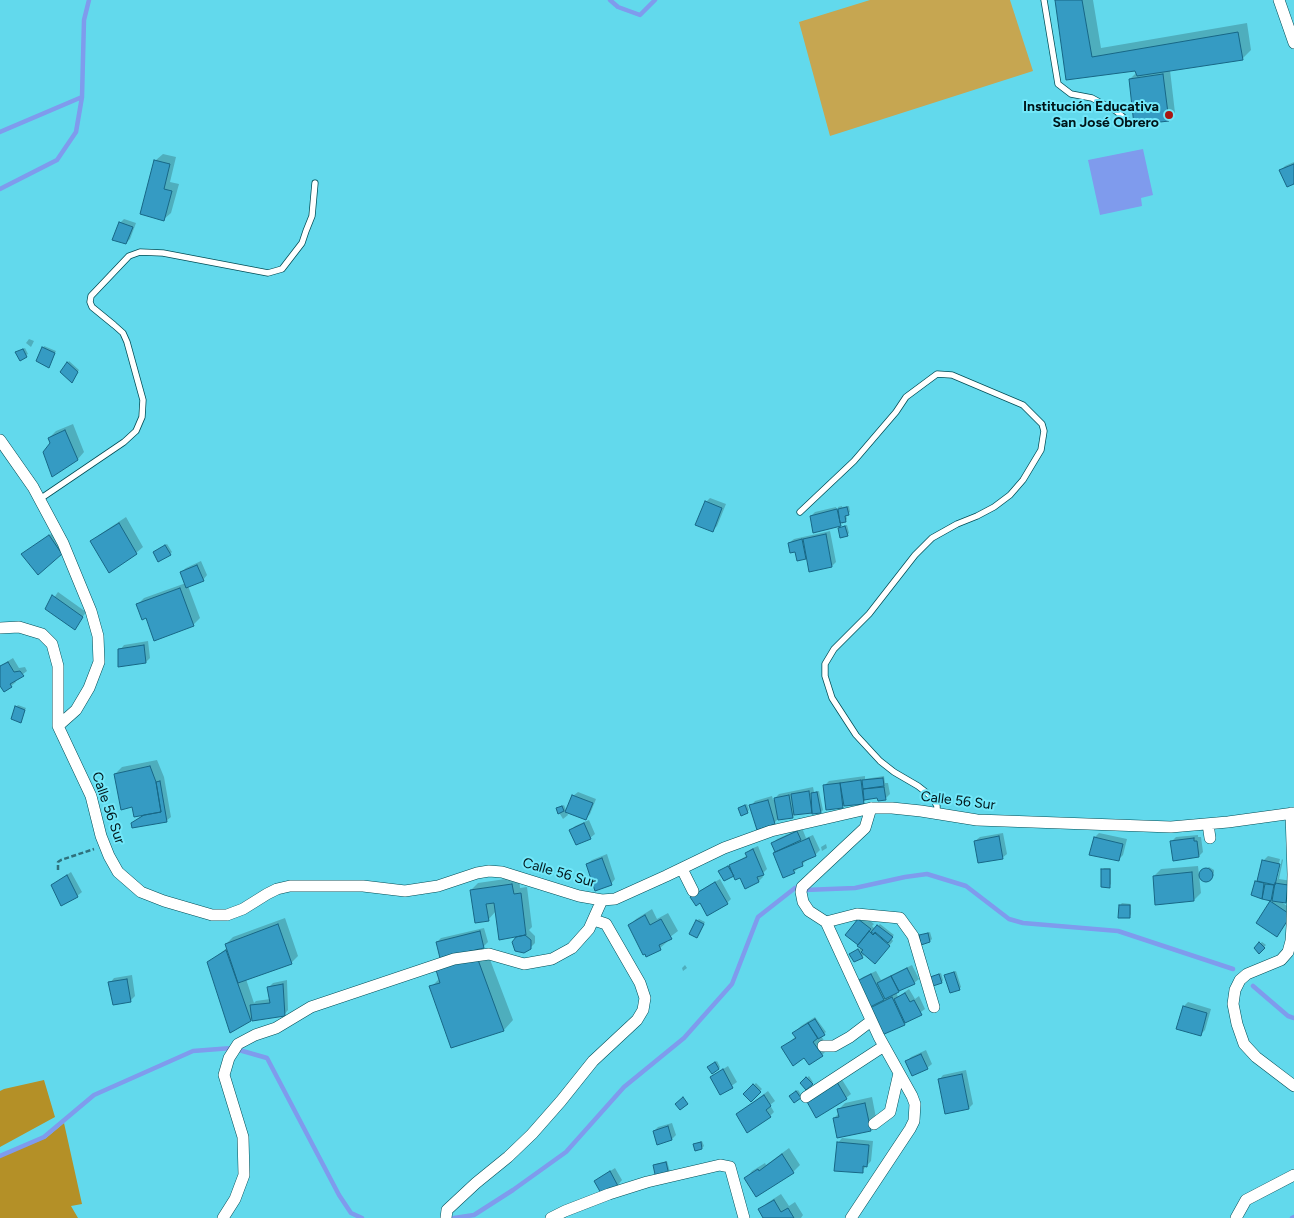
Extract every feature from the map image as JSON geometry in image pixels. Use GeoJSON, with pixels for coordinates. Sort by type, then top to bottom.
{"type":"FeatureCollection","features":[{"type":"Feature","properties":{"kind":"street"},"geometry":{"type":"LineString","coordinates":[[1279,0],[1294,42]]}},
{"type":"Feature","properties":{"kind":"street"},"geometry":{"type":"LineString","coordinates":[[0,440],[40,499],[63,543],[91,611],[98,636],[99,662],[89,688],[76,710],[58,726]]}},
{"type":"Feature","properties":{"kind":"street","name":"Calle 56 Sur"},"geometry":{"type":"LineString","coordinates":[[0,628],[19,627],[42,634],[52,644],[58,666],[58,726],[91,796],[104,845],[118,872],[142,892],[164,902],[212,915],[227,915],[243,909],[272,891],[290,886],[363,886],[405,891],[438,886],[489,871],[502,872],[579,896],[602,900],[615,898],[682,869],[724,848],[771,831],[871,808],[892,808],[937,813],[977,820],[1101,826],[1171,827],[1293,813]]}},
{"type":"Feature","properties":{"kind":"street"},"geometry":{"type":"LineString","coordinates":[[851,1218],[905,1138],[914,1121],[915,1104],[884,1046],[826,922],[809,911],[803,902],[801,892],[802,887],[865,828],[871,808]]}},
{"type":"Feature","properties":{"kind":"street"},"geometry":{"type":"LineString","coordinates":[[1293,813],[1292,926],[1288,952],[1281,960],[1247,974],[1240,980],[1235,990],[1233,1004],[1244,1044],[1256,1057],[1294,1086]]}},
{"type":"Feature","properties":{"kind":"street"},"geometry":{"type":"LineString","coordinates":[[1208,824],[1210,838]]}},
{"type":"Feature","properties":{"kind":"street"},"geometry":{"type":"LineString","coordinates":[[682,869],[693,891]]}},
{"type":"Feature","properties":{"kind":"street"},"geometry":{"type":"LineString","coordinates":[[223,1218],[235,1199],[244,1176],[243,1137],[224,1075],[229,1058],[238,1044],[255,1035],[276,1028],[311,1007],[454,958],[489,954],[524,964],[552,959],[572,948],[590,929],[602,900]]}},
{"type":"Feature","properties":{"kind":"street"},"geometry":{"type":"LineString","coordinates":[[826,922],[857,914],[900,918],[913,936],[934,1007]]}},
{"type":"Feature","properties":{"kind":"street"},"geometry":{"type":"LineString","coordinates":[[446,1218],[447,1210],[532,1134],[593,1061],[637,1020],[643,1010],[645,998],[640,982],[606,924],[594,920]]}},
{"type":"Feature","properties":{"kind":"street"},"geometry":{"type":"LineString","coordinates":[[823,1046],[834,1046],[872,1021]]}},
{"type":"Feature","properties":{"kind":"street"},"geometry":{"type":"LineString","coordinates":[[806,1097],[884,1046]]}},
{"type":"Feature","properties":{"kind":"street"},"geometry":{"type":"LineString","coordinates":[[874,1124],[890,1112],[899,1072]]}},
{"type":"Feature","properties":{"kind":"street"},"geometry":{"type":"LineString","coordinates":[[551,1218],[565,1210],[647,1182],[720,1164],[730,1167],[744,1218]]}},
{"type":"Feature","properties":{"kind":"street"},"geometry":{"type":"LineString","coordinates":[[1236,1218],[1246,1200],[1294,1176]]}},
{"type":"Feature","properties":{"kind":"lane"},"geometry":{"type":"LineString","coordinates":[[1044,0],[1058,84],[1071,94],[1092,98],[1116,111],[1130,123]]}},
{"type":"Feature","properties":{"kind":"lane"},"geometry":{"type":"LineString","coordinates":[[40,499],[124,442],[136,431],[142,418],[143,400],[128,342],[119,329],[92,308],[90,302],[92,296],[129,256],[140,252],[163,253],[268,273],[282,269],[302,243],[312,216],[315,183]]}},
{"type":"Feature","properties":{"kind":"lane"},"geometry":{"type":"LineString","coordinates":[[800,512],[854,461],[906,398],[937,374],[952,376],[1023,405],[1042,424],[1044,431],[1041,450],[1023,480],[1010,495],[985,512],[932,538],[915,555],[869,614],[834,649],[825,664],[825,676],[832,698],[856,735],[880,761],[932,797],[937,806],[937,813]]}},
{"type":"Feature","properties":{"kind":"path"},"geometry":{"type":"LineString","coordinates":[[58,870],[58,862],[61,860],[104,845]]}},
{"type":"Feature","properties":{"kind":"shaded area"},"geometry":{"type":"Polygon","coordinates":[[[870,0],[1010,0],[1033,71],[830,136],[799,22],[870,0]]]}},
{"type":"Feature","properties":{"kind":"shaded area"},"geometry":{"type":"Polygon","coordinates":[[[44,1080],[55,1117],[0,1147],[0,1091],[44,1080]]]}},
{"type":"Feature","properties":{"kind":"shaded area"},"geometry":{"type":"Polygon","coordinates":[[[64,1123],[82,1204],[71,1206],[78,1218],[0,1218],[0,1157],[46,1138],[64,1123]]]}},
{"type":"Feature","properties":{"kind":"water"},"geometry":{"type":"Polygon","coordinates":[[[1143,149],[1153,195],[1141,198],[1142,206],[1100,215],[1088,160],[1143,149]]]}},
{"type":"Feature","properties":{"kind":"building"},"geometry":{"type":"Polygon","coordinates":[[[1055,0],[1082,0],[1092,57],[1238,32],[1243,60],[1137,76],[1135,71],[1066,80],[1055,0]]]}},
{"type":"Feature","properties":{"kind":"building"},"geometry":{"type":"Polygon","coordinates":[[[1163,74],[1169,121],[1134,125],[1129,79],[1163,74]]]}},
{"type":"Feature","properties":{"kind":"building"},"geometry":{"type":"Polygon","coordinates":[[[154,160],[170,164],[164,189],[172,191],[164,221],[140,214],[154,160]]]}},
{"type":"Feature","properties":{"kind":"building"},"geometry":{"type":"Polygon","coordinates":[[[1294,164],[1294,184],[1287,187],[1279,170],[1294,164]]]}},
{"type":"Feature","properties":{"kind":"building"},"geometry":{"type":"Polygon","coordinates":[[[119,222],[133,227],[126,244],[112,240],[119,222]]]}},
{"type":"Feature","properties":{"kind":"building"},"geometry":{"type":"Polygon","coordinates":[[[42,347],[55,353],[49,368],[36,361],[42,347]]]}},
{"type":"Feature","properties":{"kind":"building"},"geometry":{"type":"Polygon","coordinates":[[[23,349],[27,357],[20,361],[15,352],[23,349]]]}},
{"type":"Feature","properties":{"kind":"building"},"geometry":{"type":"Polygon","coordinates":[[[67,362],[78,372],[72,383],[60,372],[67,362]]]}},
{"type":"Feature","properties":{"kind":"building"},"geometry":{"type":"Polygon","coordinates":[[[65,430],[78,460],[52,477],[43,452],[50,443],[48,438],[65,430]]]}},
{"type":"Feature","properties":{"kind":"building"},"geometry":{"type":"Polygon","coordinates":[[[705,501],[722,508],[713,532],[695,525],[705,501]]]}},
{"type":"Feature","properties":{"kind":"building"},"geometry":{"type":"Polygon","coordinates":[[[847,507],[849,515],[845,516],[846,522],[840,523],[838,509],[847,507]]]}},
{"type":"Feature","properties":{"kind":"building"},"geometry":{"type":"Polygon","coordinates":[[[837,509],[841,526],[813,533],[810,516],[837,509]]]}},
{"type":"Feature","properties":{"kind":"building"},"geometry":{"type":"Polygon","coordinates":[[[119,523],[137,554],[109,573],[90,541],[119,523]]]}},
{"type":"Feature","properties":{"kind":"building"},"geometry":{"type":"Polygon","coordinates":[[[845,526],[848,536],[840,538],[838,528],[845,526]]]}},
{"type":"Feature","properties":{"kind":"building"},"geometry":{"type":"Polygon","coordinates":[[[826,534],[832,567],[809,572],[803,539],[826,534]]]}},
{"type":"Feature","properties":{"kind":"building"},"geometry":{"type":"Polygon","coordinates":[[[49,535],[62,554],[38,575],[21,554],[49,535]]]}},
{"type":"Feature","properties":{"kind":"building"},"geometry":{"type":"Polygon","coordinates":[[[802,539],[806,559],[797,561],[795,552],[790,553],[788,543],[802,539]]]}},
{"type":"Feature","properties":{"kind":"building"},"geometry":{"type":"Polygon","coordinates":[[[165,545],[171,555],[158,562],[153,552],[165,545]]]}},
{"type":"Feature","properties":{"kind":"building"},"geometry":{"type":"Polygon","coordinates":[[[197,565],[204,581],[186,588],[180,572],[197,565]]]}},
{"type":"Feature","properties":{"kind":"building"},"geometry":{"type":"Polygon","coordinates":[[[180,588],[194,626],[154,641],[146,618],[142,620],[136,604],[180,588]]]}},
{"type":"Feature","properties":{"kind":"building"},"geometry":{"type":"Polygon","coordinates":[[[52,595],[83,617],[75,630],[45,609],[52,595]]]}},
{"type":"Feature","properties":{"kind":"building"},"geometry":{"type":"Polygon","coordinates":[[[144,645],[146,663],[118,667],[118,649],[144,645]]]}},
{"type":"Feature","properties":{"kind":"building"},"geometry":{"type":"Polygon","coordinates":[[[8,662],[14,672],[20,671],[24,676],[10,684],[12,687],[4,692],[0,686],[0,666],[8,662]]]}},
{"type":"Feature","properties":{"kind":"building"},"geometry":{"type":"Polygon","coordinates":[[[15,706],[25,710],[21,723],[11,719],[15,706]]]}},
{"type":"Feature","properties":{"kind":"building"},"geometry":{"type":"Polygon","coordinates":[[[150,766],[156,782],[161,812],[134,817],[132,807],[121,810],[114,774],[150,766]]]}},
{"type":"Feature","properties":{"kind":"building"},"geometry":{"type":"Polygon","coordinates":[[[883,778],[884,786],[863,789],[862,780],[883,778]]]}},
{"type":"Feature","properties":{"kind":"building"},"geometry":{"type":"Polygon","coordinates":[[[861,780],[864,804],[844,806],[840,783],[861,780]]]}},
{"type":"Feature","properties":{"kind":"building"},"geometry":{"type":"Polygon","coordinates":[[[160,781],[167,822],[132,828],[131,823],[144,815],[161,812],[156,782],[160,781]]]}},
{"type":"Feature","properties":{"kind":"building"},"geometry":{"type":"Polygon","coordinates":[[[840,783],[843,808],[826,810],[823,785],[840,783]]]}},
{"type":"Feature","properties":{"kind":"building"},"geometry":{"type":"Polygon","coordinates":[[[884,787],[886,800],[878,801],[877,798],[864,800],[863,789],[884,787]]]}},
{"type":"Feature","properties":{"kind":"building"},"geometry":{"type":"Polygon","coordinates":[[[809,791],[812,813],[794,815],[791,794],[809,791]]]}},
{"type":"Feature","properties":{"kind":"building"},"geometry":{"type":"Polygon","coordinates":[[[817,792],[821,813],[812,814],[811,793],[817,792]]]}},
{"type":"Feature","properties":{"kind":"building"},"geometry":{"type":"Polygon","coordinates":[[[572,795],[593,803],[586,820],[565,812],[572,795]]]}},
{"type":"Feature","properties":{"kind":"building"},"geometry":{"type":"Polygon","coordinates":[[[789,795],[793,818],[778,820],[774,798],[789,795]]]}},
{"type":"Feature","properties":{"kind":"building"},"geometry":{"type":"Polygon","coordinates":[[[768,800],[775,824],[757,830],[749,805],[768,800]]]}},
{"type":"Feature","properties":{"kind":"building"},"geometry":{"type":"Polygon","coordinates":[[[745,805],[748,813],[741,816],[738,808],[745,805]]]}},
{"type":"Feature","properties":{"kind":"building"},"geometry":{"type":"Polygon","coordinates":[[[562,806],[564,811],[558,814],[556,808],[562,806]]]}},
{"type":"Feature","properties":{"kind":"building"},"geometry":{"type":"Polygon","coordinates":[[[584,823],[591,839],[576,845],[569,830],[584,823]]]}},
{"type":"Feature","properties":{"kind":"building"},"geometry":{"type":"Polygon","coordinates":[[[797,831],[801,840],[775,852],[771,843],[797,831]]]}},
{"type":"Feature","properties":{"kind":"building"},"geometry":{"type":"Polygon","coordinates":[[[999,836],[1003,859],[978,863],[974,841],[999,836]]]}},
{"type":"Feature","properties":{"kind":"building"},"geometry":{"type":"Polygon","coordinates":[[[1094,837],[1123,844],[1119,861],[1089,855],[1094,837]]]}},
{"type":"Feature","properties":{"kind":"building"},"geometry":{"type":"Polygon","coordinates":[[[809,838],[816,856],[802,862],[803,866],[793,870],[795,873],[783,878],[773,853],[809,838]]]}},
{"type":"Feature","properties":{"kind":"building"},"geometry":{"type":"Polygon","coordinates":[[[1194,838],[1194,841],[1197,841],[1199,857],[1173,861],[1170,841],[1194,838]]]}},
{"type":"Feature","properties":{"kind":"building"},"geometry":{"type":"Polygon","coordinates":[[[753,849],[764,875],[757,877],[759,882],[745,889],[740,878],[735,880],[729,865],[747,857],[745,853],[753,849]]]}},
{"type":"Feature","properties":{"kind":"building"},"geometry":{"type":"Polygon","coordinates":[[[602,858],[612,885],[595,891],[586,864],[602,858]]]}},
{"type":"Feature","properties":{"kind":"building"},"geometry":{"type":"Polygon","coordinates":[[[1262,860],[1280,864],[1275,885],[1257,881],[1262,860]]]}},
{"type":"Feature","properties":{"kind":"building"},"geometry":{"type":"Polygon","coordinates":[[[728,866],[734,876],[724,881],[718,871],[728,866]]]}},
{"type":"Feature","properties":{"kind":"building"},"geometry":{"type":"Polygon","coordinates":[[[1206,868],[1211,870],[1213,875],[1211,880],[1206,882],[1201,880],[1199,875],[1201,870],[1206,868]]]}},
{"type":"Feature","properties":{"kind":"building"},"geometry":{"type":"Polygon","coordinates":[[[1101,869],[1110,869],[1110,888],[1101,887],[1101,869]]]}},
{"type":"Feature","properties":{"kind":"building"},"geometry":{"type":"Polygon","coordinates":[[[1192,872],[1194,901],[1155,905],[1153,876],[1192,872]]]}},
{"type":"Feature","properties":{"kind":"building"},"geometry":{"type":"Polygon","coordinates":[[[67,875],[78,897],[61,906],[51,885],[67,875]]]}},
{"type":"Feature","properties":{"kind":"building"},"geometry":{"type":"Polygon","coordinates":[[[1255,881],[1264,883],[1262,899],[1251,895],[1255,881]]]}},
{"type":"Feature","properties":{"kind":"building"},"geometry":{"type":"Polygon","coordinates":[[[715,882],[728,904],[707,916],[700,903],[696,906],[690,897],[715,882]]]}},
{"type":"Feature","properties":{"kind":"building"},"geometry":{"type":"Polygon","coordinates":[[[1275,883],[1288,885],[1286,903],[1272,901],[1275,883]]]}},
{"type":"Feature","properties":{"kind":"building"},"geometry":{"type":"Polygon","coordinates":[[[512,884],[514,894],[521,893],[526,935],[499,940],[494,903],[486,904],[489,921],[475,923],[470,890],[512,884]]]}},
{"type":"Feature","properties":{"kind":"building"},"geometry":{"type":"Polygon","coordinates":[[[1265,884],[1274,885],[1271,901],[1262,899],[1265,884]]]}},
{"type":"Feature","properties":{"kind":"building"},"geometry":{"type":"Polygon","coordinates":[[[1270,901],[1291,915],[1277,937],[1256,923],[1270,901]]]}},
{"type":"Feature","properties":{"kind":"building"},"geometry":{"type":"Polygon","coordinates":[[[1119,905],[1130,905],[1130,918],[1118,918],[1119,905]]]}},
{"type":"Feature","properties":{"kind":"building"},"geometry":{"type":"Polygon","coordinates":[[[645,915],[650,925],[661,919],[672,939],[659,945],[661,950],[646,957],[645,954],[643,955],[628,925],[645,915]]]}},
{"type":"Feature","properties":{"kind":"building"},"geometry":{"type":"Polygon","coordinates":[[[858,919],[871,929],[858,945],[845,935],[858,919]]]}},
{"type":"Feature","properties":{"kind":"building"},"geometry":{"type":"Polygon","coordinates":[[[696,920],[704,924],[697,938],[689,934],[696,920]]]}},
{"type":"Feature","properties":{"kind":"building"},"geometry":{"type":"Polygon","coordinates":[[[278,924],[292,964],[238,983],[225,944],[278,924]]]}},
{"type":"Feature","properties":{"kind":"building"},"geometry":{"type":"Polygon","coordinates":[[[877,925],[893,937],[888,943],[875,932],[874,934],[871,932],[877,925]]]}},
{"type":"Feature","properties":{"kind":"building"},"geometry":{"type":"Polygon","coordinates":[[[480,931],[484,948],[440,958],[436,942],[480,931]]]}},
{"type":"Feature","properties":{"kind":"building"},"geometry":{"type":"Polygon","coordinates":[[[869,931],[873,935],[875,933],[890,946],[875,964],[857,946],[869,931]]]}},
{"type":"Feature","properties":{"kind":"building"},"geometry":{"type":"Polygon","coordinates":[[[928,933],[930,942],[921,945],[919,935],[928,933]]]}},
{"type":"Feature","properties":{"kind":"building"},"geometry":{"type":"Polygon","coordinates":[[[525,935],[531,940],[531,949],[524,953],[515,951],[512,942],[516,937],[525,935]]]}},
{"type":"Feature","properties":{"kind":"building"},"geometry":{"type":"Polygon","coordinates":[[[1259,942],[1265,948],[1259,954],[1254,948],[1259,942]]]}},
{"type":"Feature","properties":{"kind":"building"},"geometry":{"type":"Polygon","coordinates":[[[858,949],[863,958],[854,962],[849,954],[858,949]]]}},
{"type":"Feature","properties":{"kind":"building"},"geometry":{"type":"Polygon","coordinates":[[[226,950],[251,1021],[230,1033],[207,962],[226,950]]]}},
{"type":"Feature","properties":{"kind":"building"},"geometry":{"type":"Polygon","coordinates":[[[477,957],[504,1031],[451,1048],[429,986],[440,983],[436,970],[477,957]]]}},
{"type":"Feature","properties":{"kind":"building"},"geometry":{"type":"Polygon","coordinates":[[[907,968],[915,984],[899,991],[891,976],[907,968]]]}},
{"type":"Feature","properties":{"kind":"building"},"geometry":{"type":"Polygon","coordinates":[[[954,972],[960,990],[950,993],[944,975],[954,972]]]}},
{"type":"Feature","properties":{"kind":"building"},"geometry":{"type":"Polygon","coordinates":[[[871,974],[884,1000],[870,1007],[857,981],[871,974]]]}},
{"type":"Feature","properties":{"kind":"building"},"geometry":{"type":"Polygon","coordinates":[[[939,974],[942,983],[933,986],[930,977],[939,974]]]}},
{"type":"Feature","properties":{"kind":"building"},"geometry":{"type":"Polygon","coordinates":[[[891,976],[899,992],[885,999],[877,983],[891,976]]]}},
{"type":"Feature","properties":{"kind":"building"},"geometry":{"type":"Polygon","coordinates":[[[127,979],[131,1002],[113,1005],[108,982],[127,979]]]}},
{"type":"Feature","properties":{"kind":"building"},"geometry":{"type":"Polygon","coordinates":[[[283,984],[285,1016],[252,1021],[250,1005],[270,1003],[267,987],[283,984]]]}},
{"type":"Feature","properties":{"kind":"building"},"geometry":{"type":"Polygon","coordinates":[[[905,993],[910,1002],[914,1000],[922,1015],[905,1023],[894,999],[905,993]]]}},
{"type":"Feature","properties":{"kind":"building"},"geometry":{"type":"Polygon","coordinates":[[[892,997],[905,1025],[882,1035],[870,1008],[892,997]]]}},
{"type":"Feature","properties":{"kind":"building"},"geometry":{"type":"Polygon","coordinates":[[[1183,1006],[1207,1013],[1201,1036],[1176,1029],[1183,1006]]]}},
{"type":"Feature","properties":{"kind":"building"},"geometry":{"type":"Polygon","coordinates":[[[815,1019],[825,1035],[818,1039],[808,1023],[815,1019]]]}},
{"type":"Feature","properties":{"kind":"building"},"geometry":{"type":"Polygon","coordinates":[[[808,1023],[818,1038],[813,1042],[823,1056],[809,1065],[804,1058],[793,1066],[781,1047],[796,1038],[792,1033],[808,1023]]]}},
{"type":"Feature","properties":{"kind":"building"},"geometry":{"type":"Polygon","coordinates":[[[921,1054],[928,1069],[912,1076],[905,1061],[921,1054]]]}},
{"type":"Feature","properties":{"kind":"building"},"geometry":{"type":"Polygon","coordinates":[[[715,1062],[719,1069],[712,1074],[707,1067],[715,1062]]]}},
{"type":"Feature","properties":{"kind":"building"},"geometry":{"type":"Polygon","coordinates":[[[723,1069],[733,1088],[720,1095],[710,1077],[723,1069]]]}},
{"type":"Feature","properties":{"kind":"building"},"geometry":{"type":"Polygon","coordinates":[[[962,1074],[969,1109],[945,1114],[938,1079],[962,1074]]]}},
{"type":"Feature","properties":{"kind":"building"},"geometry":{"type":"Polygon","coordinates":[[[806,1077],[813,1084],[806,1090],[800,1083],[806,1077]]]}},
{"type":"Feature","properties":{"kind":"building"},"geometry":{"type":"Polygon","coordinates":[[[837,1082],[847,1099],[816,1118],[806,1100],[837,1082]]]}},
{"type":"Feature","properties":{"kind":"building"},"geometry":{"type":"Polygon","coordinates":[[[753,1084],[761,1092],[751,1102],[743,1094],[753,1084]]]}},
{"type":"Feature","properties":{"kind":"building"},"geometry":{"type":"Polygon","coordinates":[[[796,1091],[801,1098],[794,1103],[789,1096],[796,1091]]]}},
{"type":"Feature","properties":{"kind":"building"},"geometry":{"type":"Polygon","coordinates":[[[764,1095],[771,1106],[766,1110],[771,1117],[747,1133],[736,1114],[764,1095]]]}},
{"type":"Feature","properties":{"kind":"building"},"geometry":{"type":"Polygon","coordinates":[[[683,1097],[688,1104],[680,1110],[675,1104],[683,1097]]]}},
{"type":"Feature","properties":{"kind":"building"},"geometry":{"type":"Polygon","coordinates":[[[865,1103],[871,1131],[837,1138],[833,1118],[839,1117],[837,1109],[865,1103]]]}},
{"type":"Feature","properties":{"kind":"building"},"geometry":{"type":"Polygon","coordinates":[[[668,1126],[672,1140],[657,1145],[653,1131],[668,1126]]]}},
{"type":"Feature","properties":{"kind":"building"},"geometry":{"type":"Polygon","coordinates":[[[701,1142],[702,1149],[695,1151],[693,1144],[701,1142]]]}},
{"type":"Feature","properties":{"kind":"building"},"geometry":{"type":"Polygon","coordinates":[[[837,1142],[869,1145],[867,1167],[863,1166],[863,1173],[834,1171],[837,1142]]]}},
{"type":"Feature","properties":{"kind":"building"},"geometry":{"type":"Polygon","coordinates":[[[782,1154],[794,1173],[756,1197],[744,1178],[758,1169],[759,1171],[782,1154]]]}},
{"type":"Feature","properties":{"kind":"building"},"geometry":{"type":"Polygon","coordinates":[[[666,1162],[669,1175],[656,1179],[653,1165],[666,1162]]]}},
{"type":"Feature","properties":{"kind":"building"},"geometry":{"type":"Polygon","coordinates":[[[610,1171],[618,1186],[602,1195],[594,1181],[610,1171]]]}},
{"type":"Feature","properties":{"kind":"building"},"geometry":{"type":"Polygon","coordinates":[[[774,1200],[781,1212],[788,1208],[794,1218],[763,1218],[758,1209],[774,1200]]]}},
{"type":"Feature","properties":{"kind":"waterway"},"geometry":{"type":"LineString","coordinates":[[0,189],[57,160],[76,132],[82,97],[84,20],[89,0]]}},
{"type":"Feature","properties":{"kind":"waterway"},"geometry":{"type":"LineString","coordinates":[[610,0],[618,7],[640,15],[655,0]]}},
{"type":"Feature","properties":{"kind":"waterway"},"geometry":{"type":"LineString","coordinates":[[0,132],[82,97]]}},
{"type":"Feature","properties":{"kind":"waterway"},"geometry":{"type":"LineString","coordinates":[[805,890],[855,888],[927,874],[966,886],[1009,919],[1023,923],[1118,931],[1233,969]]}},
{"type":"Feature","properties":{"kind":"waterway"},"geometry":{"type":"LineString","coordinates":[[454,1218],[474,1215],[566,1152],[624,1087],[684,1038],[732,984],[758,917],[795,888]]}},
{"type":"Feature","properties":{"kind":"waterway"},"geometry":{"type":"LineString","coordinates":[[1253,986],[1288,1016],[1294,1018]]}},
{"type":"Feature","properties":{"kind":"waterway"},"geometry":{"type":"LineString","coordinates":[[0,1156],[44,1137],[94,1095],[193,1051],[232,1048],[267,1058],[339,1195],[351,1213],[362,1218]]}},
{"type":"Feature","properties":{"kind":"place","name":"Institución Educativa San José Obrero"},"geometry":{"type":"Point","coordinates":[1169,115]}}]}
